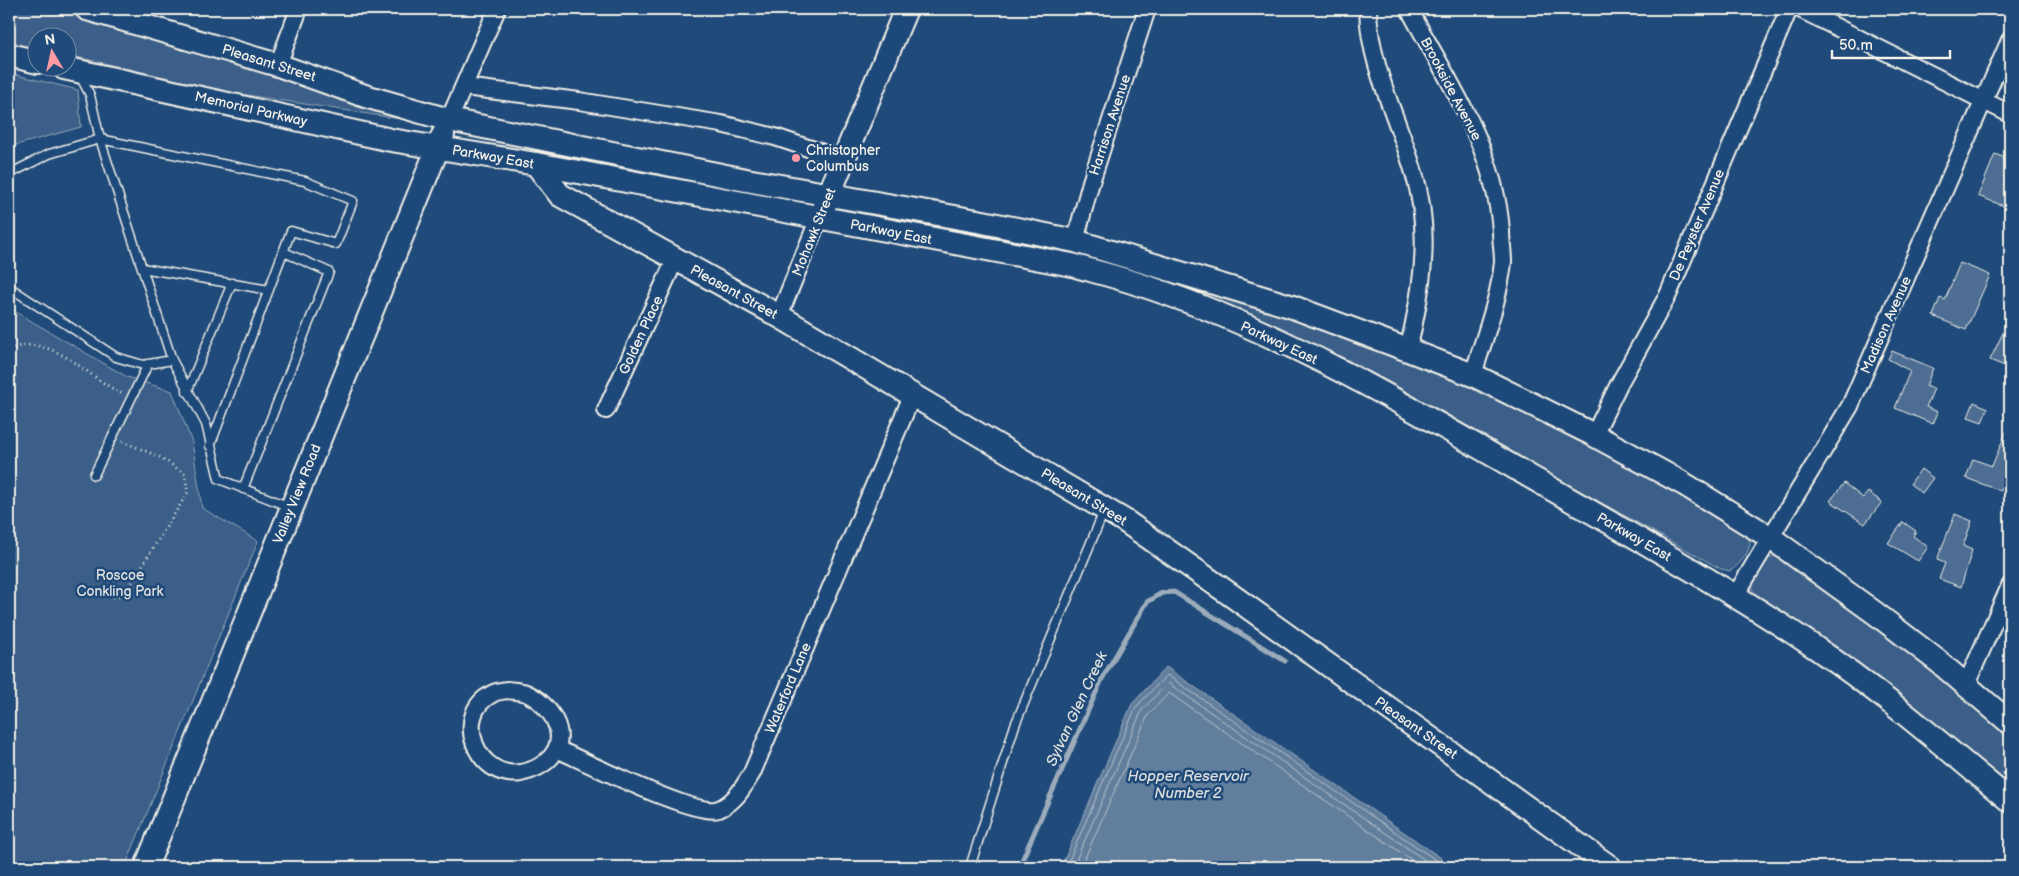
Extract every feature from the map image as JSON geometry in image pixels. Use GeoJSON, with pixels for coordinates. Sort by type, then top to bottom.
{"type":"FeatureCollection","features":[{"type":"Feature","properties":{"kind":"street"},"geometry":{"type":"LineString","coordinates":[[278,66],[299,9]]}},
{"type":"Feature","properties":{"kind":"street"},"geometry":{"type":"LineString","coordinates":[[450,120],[497,9]]}},
{"type":"Feature","properties":{"kind":"street","name":"Mohawk Street"},"geometry":{"type":"LineString","coordinates":[[779,316],[906,9]]}},
{"type":"Feature","properties":{"kind":"street","name":"Harrison Avenue"},"geometry":{"type":"LineString","coordinates":[[1075,241],[1091,182],[1147,9]]}},
{"type":"Feature","properties":{"kind":"street"},"geometry":{"type":"LineString","coordinates":[[1368,9],[1375,54],[1415,174],[1424,218],[1424,262],[1408,350]]}},
{"type":"Feature","properties":{"kind":"street","name":"Brookside Avenue"},"geometry":{"type":"LineString","coordinates":[[1408,9],[1469,117],[1490,167],[1499,211],[1503,260],[1498,291],[1473,375]]}},
{"type":"Feature","properties":{"kind":"street","name":"De Peyster Avenue"},"geometry":{"type":"LineString","coordinates":[[1594,435],[1619,384],[1668,295],[1788,9]]}},
{"type":"Feature","properties":{"kind":"street"},"geometry":{"type":"LineString","coordinates":[[1800,9],[2010,114]]}},
{"type":"Feature","properties":{"kind":"street","name":"Pleasant Street"},"geometry":{"type":"LineString","coordinates":[[100,11],[278,66],[365,96],[450,120]]}},
{"type":"Feature","properties":{"kind":"street","name":"Madison Avenue"},"geometry":{"type":"LineString","coordinates":[[1735,596],[1850,406],[2010,40]]}},
{"type":"Feature","properties":{"kind":"street"},"geometry":{"type":"LineString","coordinates":[[9,55],[28,60]]}},
{"type":"Feature","properties":{"kind":"street","name":"Memorial Parkway"},"geometry":{"type":"LineString","coordinates":[[78,71],[391,140],[438,148]]}},
{"type":"Feature","properties":{"kind":"street"},"geometry":{"type":"LineString","coordinates":[[464,87],[578,101],[721,124],[775,136],[844,160]]}},
{"type":"Feature","properties":{"kind":"street","name":"Parkway East"},"geometry":{"type":"LineString","coordinates":[[450,120],[829,195],[983,222],[1075,241],[1290,306],[1473,375],[1594,435],[1684,484],[1771,538],[1876,613],[1939,662],[1965,687],[2010,724]]}},
{"type":"Feature","properties":{"kind":"street","name":"Valley View Road"},"geometry":{"type":"LineString","coordinates":[[146,867],[450,120]]}},
{"type":"Feature","properties":{"kind":"street","name":"Parkway East"},"geometry":{"type":"LineString","coordinates":[[438,148],[536,164],[1072,265],[1135,283],[1194,305],[1279,342],[1371,388],[1473,444],[1735,596],[1814,646],[1875,691],[2010,801]]}},
{"type":"Feature","properties":{"kind":"street","name":"Pleasant Street"},"geometry":{"type":"LineString","coordinates":[[536,164],[560,195],[779,316],[1104,509],[1231,595],[1281,633],[1610,867]]}},
{"type":"Feature","properties":{"kind":"street","name":"Golden Place"},"geometry":{"type":"LineString","coordinates":[[606,410],[675,260]]}},
{"type":"Feature","properties":{"kind":"street","name":"Waterford Lane"},"geometry":{"type":"LineString","coordinates":[[557,749],[692,808],[717,810],[734,800],[752,773],[912,396]]}},
{"type":"Feature","properties":{"kind":"street"},"geometry":{"type":"LineString","coordinates":[[1965,687],[2010,586]]}},
{"type":"Feature","properties":{"kind":"street"},"geometry":{"type":"LineString","coordinates":[[507,690],[524,692],[541,702],[554,717],[560,736],[557,749],[550,759],[530,771],[510,774],[495,770],[480,757],[472,737],[474,716],[478,707],[492,694],[507,690]]}},
{"type":"Feature","properties":{"kind":"lane"},"geometry":{"type":"LineString","coordinates":[[78,78],[90,95],[100,139],[172,360],[187,392],[206,424],[210,446],[220,479],[292,508]]}},
{"type":"Feature","properties":{"kind":"lane"},"geometry":{"type":"LineString","coordinates":[[9,174],[49,154],[100,139],[305,181],[353,201],[336,244],[291,231],[210,446]]}},
{"type":"Feature","properties":{"kind":"lane"},"geometry":{"type":"LineString","coordinates":[[243,489],[329,272],[284,252]]}},
{"type":"Feature","properties":{"kind":"lane"},"geometry":{"type":"LineString","coordinates":[[142,268],[269,290]]}},
{"type":"Feature","properties":{"kind":"lane"},"geometry":{"type":"LineString","coordinates":[[187,392],[232,283]]}},
{"type":"Feature","properties":{"kind":"lane"},"geometry":{"type":"LineString","coordinates":[[9,287],[116,357],[143,365],[172,360]]}},
{"type":"Feature","properties":{"kind":"lane"},"geometry":{"type":"LineString","coordinates":[[94,475],[148,364]]}},
{"type":"Feature","properties":{"kind":"lane"},"geometry":{"type":"LineString","coordinates":[[970,867],[1015,726],[1104,509]]}},
{"type":"Feature","properties":{"kind":"path"},"geometry":{"type":"LineString","coordinates":[[9,350],[21,344],[46,347],[117,391],[132,397]]}},
{"type":"Feature","properties":{"kind":"path"},"geometry":{"type":"LineString","coordinates":[[113,437],[162,458],[185,474],[188,492],[132,582],[122,595],[113,597]]}},
{"type":"Feature","properties":{"kind":"green space"},"geometry":{"type":"Polygon","coordinates":[[[9,9],[52,9],[337,93],[413,121],[234,93],[78,57],[78,28],[28,28],[28,47],[9,42],[9,9]]]}},
{"type":"Feature","properties":{"kind":"green space"},"geometry":{"type":"Polygon","coordinates":[[[9,73],[78,90],[81,127],[9,147],[9,73]]]}},
{"type":"Feature","properties":{"kind":"green space"},"geometry":{"type":"Polygon","coordinates":[[[847,209],[967,229],[953,231],[848,213],[847,209]]]}},
{"type":"Feature","properties":{"kind":"green space"},"geometry":{"type":"Polygon","coordinates":[[[1089,255],[1230,296],[1434,366],[1644,471],[1743,531],[1750,540],[1750,545],[1743,558],[1733,569],[1730,571],[1721,569],[1331,353],[1216,302],[1089,258],[1089,255]]]}},
{"type":"Feature","properties":{"kind":"green space","name":"Roscoe Conkling Park"},"geometry":{"type":"Polygon","coordinates":[[[9,308],[127,377],[172,391],[192,442],[202,508],[258,541],[125,867],[9,867],[9,308]]]}},
{"type":"Feature","properties":{"kind":"green space"},"geometry":{"type":"Polygon","coordinates":[[[1776,556],[1782,557],[1896,640],[2010,734],[2010,787],[1758,597],[1752,589],[1756,574],[1767,560],[1776,556]]]}},
{"type":"Feature","properties":{"kind":"water","name":"Hopper Reservoir Number 2"},"geometry":{"type":"Polygon","coordinates":[[[1166,667],[1454,867],[1061,867],[1132,704],[1166,667]]]}},
{"type":"Feature","properties":{"kind":"building"},"geometry":{"type":"Polygon","coordinates":[[[1995,154],[2010,160],[2010,191],[2004,206],[1978,196],[1995,154]]]}},
{"type":"Feature","properties":{"kind":"building"},"geometry":{"type":"Polygon","coordinates":[[[1960,263],[1990,275],[1966,330],[1933,316],[1940,298],[1945,300],[1960,263]]]}},
{"type":"Feature","properties":{"kind":"building"},"geometry":{"type":"Polygon","coordinates":[[[2010,318],[2010,358],[2007,367],[1990,360],[2010,318]]]}},
{"type":"Feature","properties":{"kind":"building"},"geometry":{"type":"Polygon","coordinates":[[[1892,351],[1933,368],[1926,386],[1934,389],[1926,407],[1938,412],[1933,424],[1895,408],[1910,371],[1888,359],[1892,351]]]}},
{"type":"Feature","properties":{"kind":"building"},"geometry":{"type":"Polygon","coordinates":[[[1974,402],[1988,408],[1982,422],[1968,417],[1974,402]]]}},
{"type":"Feature","properties":{"kind":"building"},"geometry":{"type":"Polygon","coordinates":[[[2010,423],[2010,467],[2001,491],[1966,478],[1973,459],[1992,466],[2010,423]]]}},
{"type":"Feature","properties":{"kind":"building"},"geometry":{"type":"Polygon","coordinates":[[[1921,469],[1933,478],[1922,493],[1910,484],[1921,469]]]}},
{"type":"Feature","properties":{"kind":"building"},"geometry":{"type":"Polygon","coordinates":[[[1844,483],[1863,498],[1868,492],[1882,502],[1865,524],[1830,501],[1844,483]]]}},
{"type":"Feature","properties":{"kind":"building"},"geometry":{"type":"Polygon","coordinates":[[[1955,514],[1972,521],[1963,546],[1972,550],[1961,587],[1939,579],[1945,563],[1937,560],[1955,514]]]}},
{"type":"Feature","properties":{"kind":"building"},"geometry":{"type":"Polygon","coordinates":[[[1903,522],[1916,531],[1913,536],[1928,547],[1918,561],[1888,543],[1903,522]]]}},
{"type":"Feature","properties":{"kind":"waterway","name":"Sylvan Glen Creek"},"geometry":{"type":"LineString","coordinates":[[1019,867],[1102,679],[1147,602],[1162,593],[1174,592],[1285,661]]}},
{"type":"Feature","properties":{"kind":"place","name":"Christopher Columbus"},"geometry":{"type":"Point","coordinates":[796,158]}}]}
